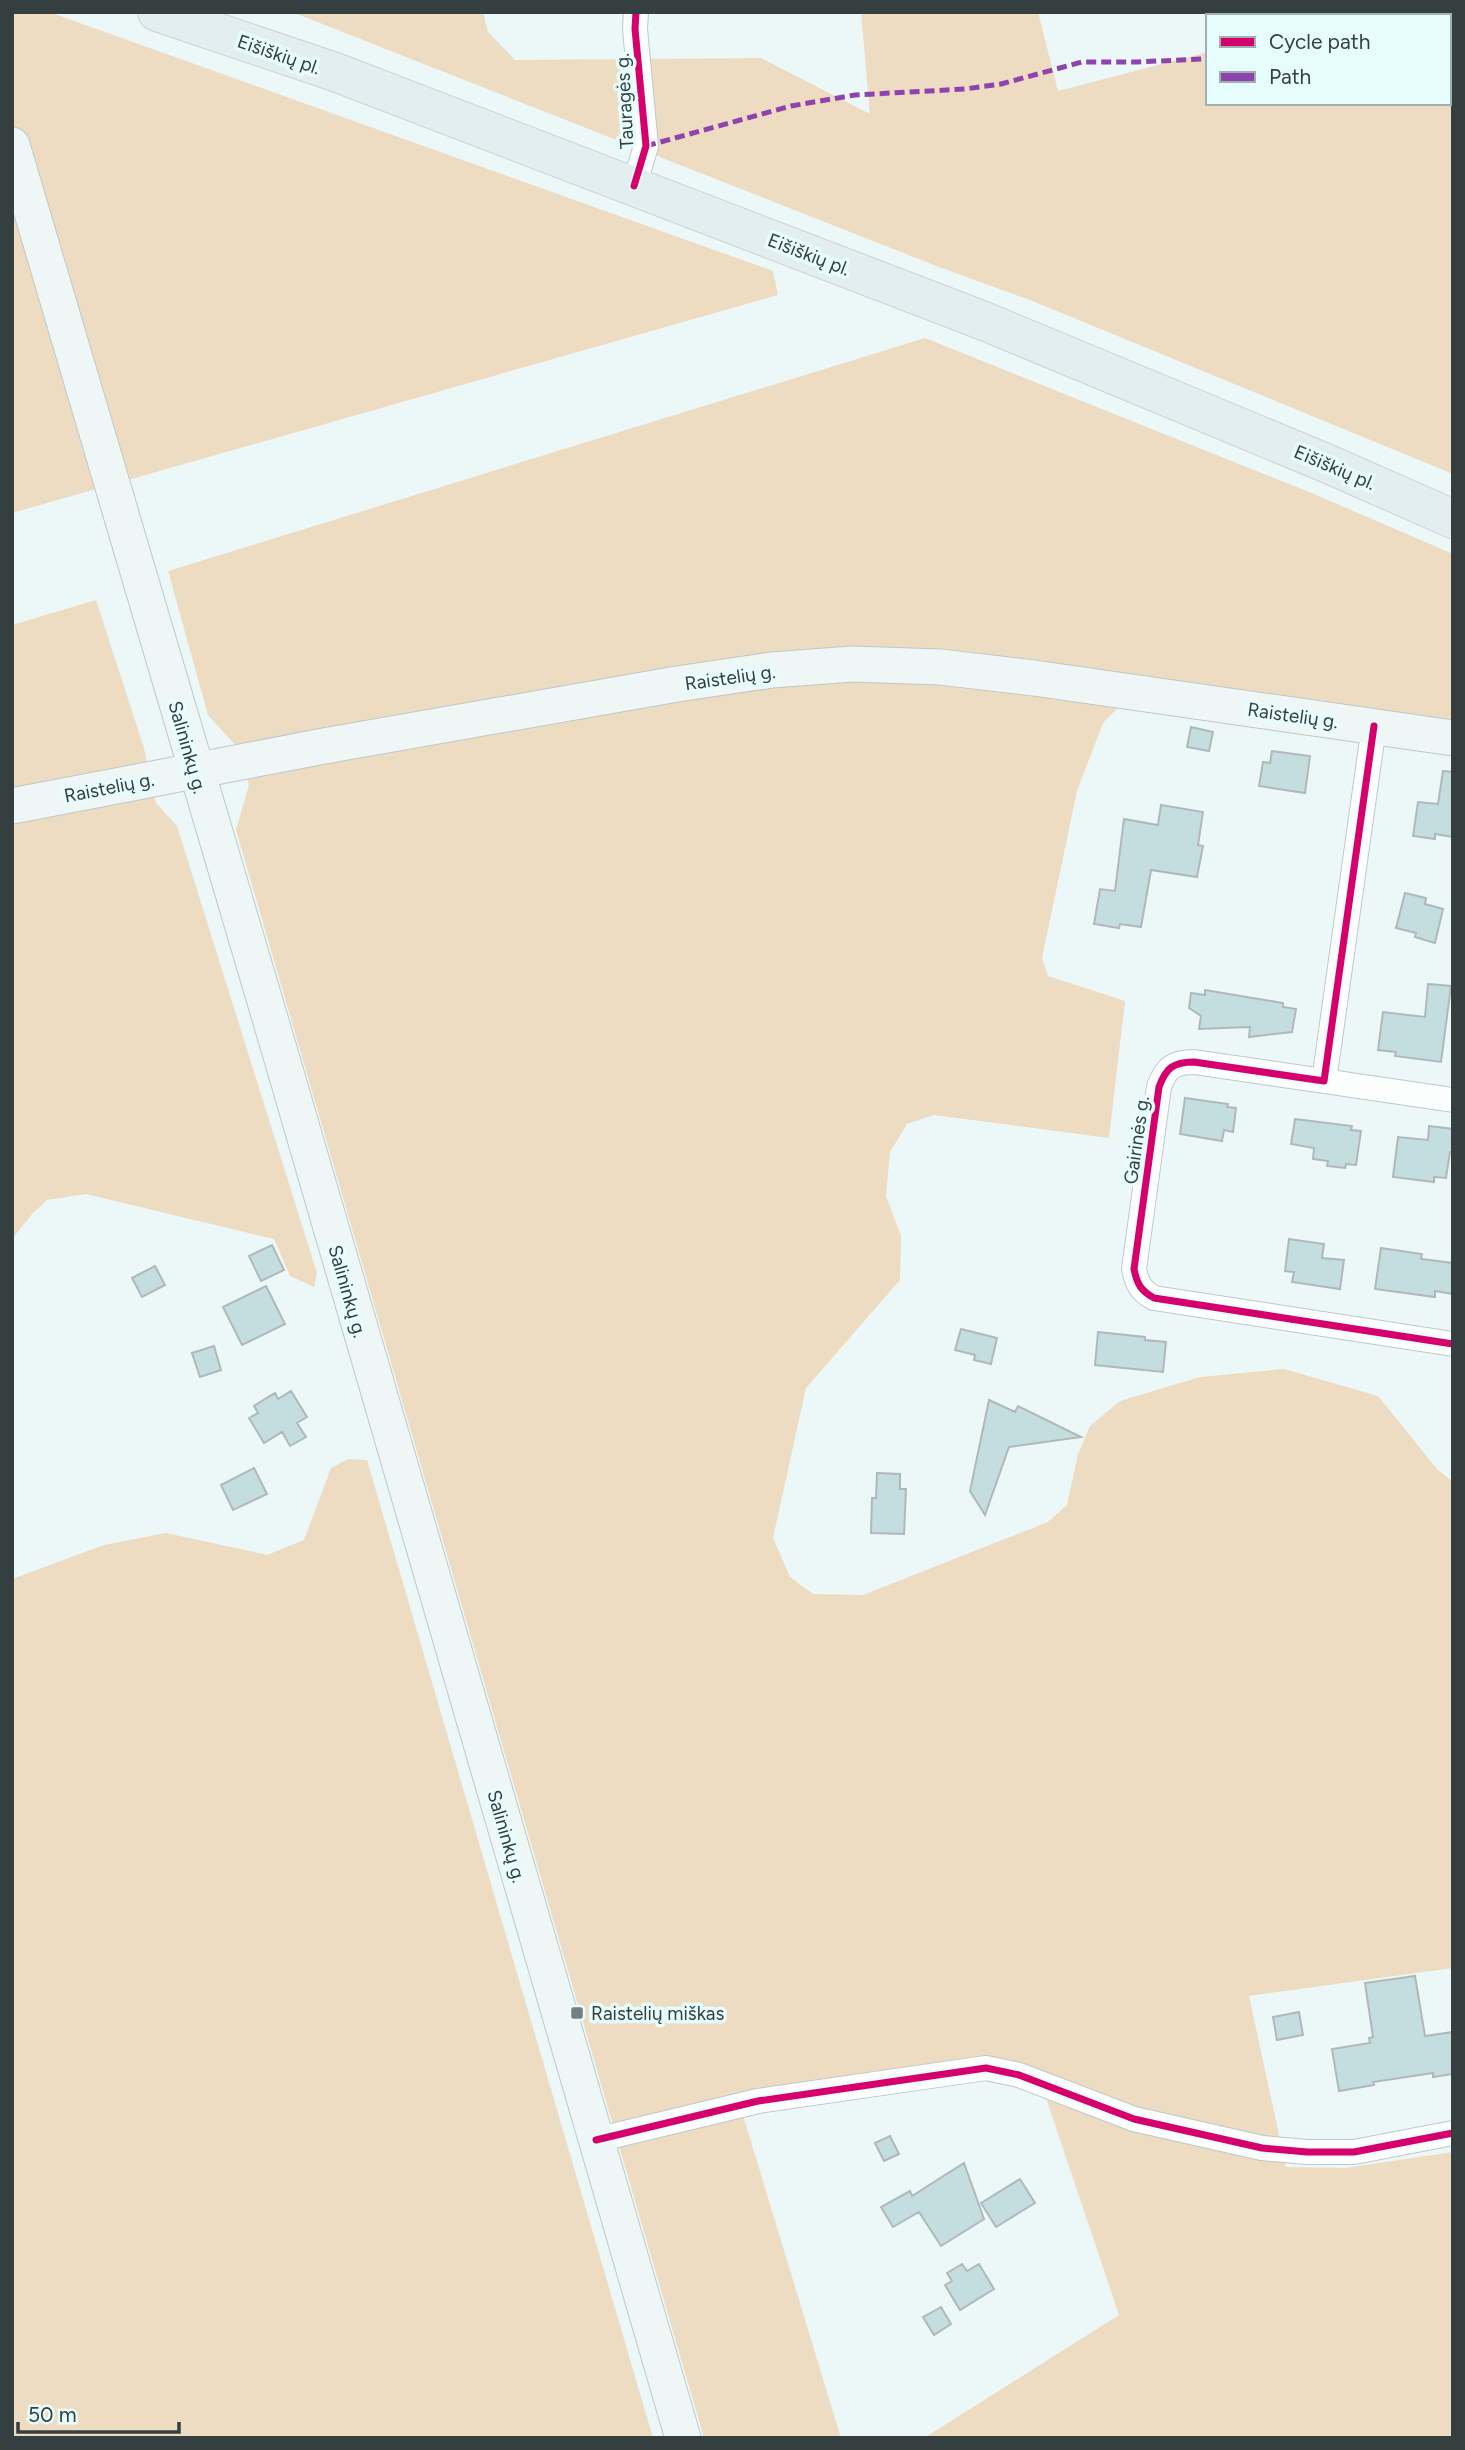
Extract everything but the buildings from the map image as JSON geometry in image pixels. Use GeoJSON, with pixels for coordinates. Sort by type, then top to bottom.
{"type":"FeatureCollection","features":[{"type":"Feature","properties":{"kind":"main road","name":"Eišiškių pl."},"geometry":{"type":"LineString","coordinates":[[157,12],[335,72],[984,321],[1326,463],[1453,519]]}},
{"type":"Feature","properties":{"kind":"main road","name":"Salininkų g."},"geometry":{"type":"LineString","coordinates":[[12,145],[282,1059],[683,2438]]}},
{"type":"Feature","properties":{"kind":"main road","name":"Raistelių g."},"geometry":{"type":"LineString","coordinates":[[12,806],[677,684],[772,670],[852,664],[940,667],[1007,675],[1453,738]]}},
{"type":"Feature","properties":{"kind":"street","name":"Tauragės g."},"geometry":{"type":"LineString","coordinates":[[634,186],[646,146],[635,29],[636,12]]}},
{"type":"Feature","properties":{"kind":"street"},"geometry":{"type":"LineString","coordinates":[[1324,1081],[1374,726]]}},
{"type":"Feature","properties":{"kind":"street","name":"Gairinės g."},"geometry":{"type":"LineString","coordinates":[[1453,1100],[1194,1062],[1180,1062],[1170,1067],[1159,1087],[1134,1269],[1137,1283],[1143,1292],[1154,1298],[1453,1344]]}},
{"type":"Feature","properties":{"kind":"street"},"geometry":{"type":"LineString","coordinates":[[596,2140],[758,2101],[986,2068],[1019,2075],[1134,2119],[1262,2148],[1354,2152],[1453,2133]]}},
{"type":"Feature","properties":{"kind":"shaded area"},"geometry":{"type":"Polygon","coordinates":[[[12,12],[49,12],[773,271],[778,295],[12,513],[12,12]]]}},
{"type":"Feature","properties":{"kind":"shaded area"},"geometry":{"type":"Polygon","coordinates":[[[292,12],[483,12],[488,32],[515,60],[761,58],[870,114],[861,12],[1038,12],[1058,91],[1206,53],[1206,105],[1451,105],[1451,14],[1325,12],[1453,12],[1453,474],[1030,300],[939,267],[292,12]]]}},
{"type":"Feature","properties":{"kind":"shaded area"},"geometry":{"type":"Polygon","coordinates":[[[925,338],[1314,494],[1453,554],[1453,748],[1126,700],[1103,723],[1077,791],[1042,958],[1048,976],[1125,1001],[1109,1138],[934,1115],[907,1124],[890,1152],[886,1196],[901,1236],[900,1280],[806,1388],[773,1538],[790,1577],[813,1594],[863,1595],[1048,1522],[1067,1505],[1078,1454],[1090,1426],[1120,1401],[1200,1377],[1284,1369],[1378,1396],[1437,1469],[1453,1482],[1453,1968],[1249,1996],[1286,2167],[1345,2168],[1453,2152],[1453,2438],[924,2438],[1119,2315],[1038,2074],[738,2099],[841,2438],[704,2438],[236,830],[249,785],[239,749],[208,715],[168,571],[925,338]]]}},
{"type":"Feature","properties":{"kind":"shaded area"},"geometry":{"type":"Polygon","coordinates":[[[96,600],[144,748],[156,803],[177,826],[317,1273],[314,1287],[290,1276],[274,1239],[86,1194],[47,1200],[12,1239],[12,625],[96,600]]]}},
{"type":"Feature","properties":{"kind":"shaded area"},"geometry":{"type":"Polygon","coordinates":[[[348,1459],[367,1460],[653,2438],[12,2438],[12,1579],[104,1545],[166,1533],[267,1555],[304,1540],[331,1468],[348,1459]]]}},
{"type":"Feature","properties":{"kind":"marked path"},"geometry":{"type":"LineString","coordinates":[[1313,14],[1321,12]]}},
{"type":"Feature","properties":{"kind":"marked path"},"geometry":{"type":"LineString","coordinates":[[1373,12],[1391,14]]}},
{"type":"Feature","properties":{"kind":"marked path"},"geometry":{"type":"LineString","coordinates":[[646,146],[791,106],[855,95],[965,89],[1001,84],[1082,62],[1137,62],[1206,57]]}},
{"type":"Feature","properties":{"kind":"cycle path"},"geometry":{"type":"LineString","coordinates":[[634,186],[646,146],[635,29],[636,12]]}},
{"type":"Feature","properties":{"kind":"cycle path"},"geometry":{"type":"LineString","coordinates":[[1374,726],[1324,1081],[1194,1062],[1171,1067],[1159,1087],[1134,1269],[1140,1286],[1154,1298],[1453,1344]]}},
{"type":"Feature","properties":{"kind":"cycle path"},"geometry":{"type":"LineString","coordinates":[[596,2140],[758,2101],[986,2068],[1019,2075],[1134,2119],[1262,2148],[1354,2152],[1453,2133]]}},
{"type":"Feature","properties":{"kind":"place","name":"Raistelių miškas"},"geometry":{"type":"Point","coordinates":[577,2013]}}]}
